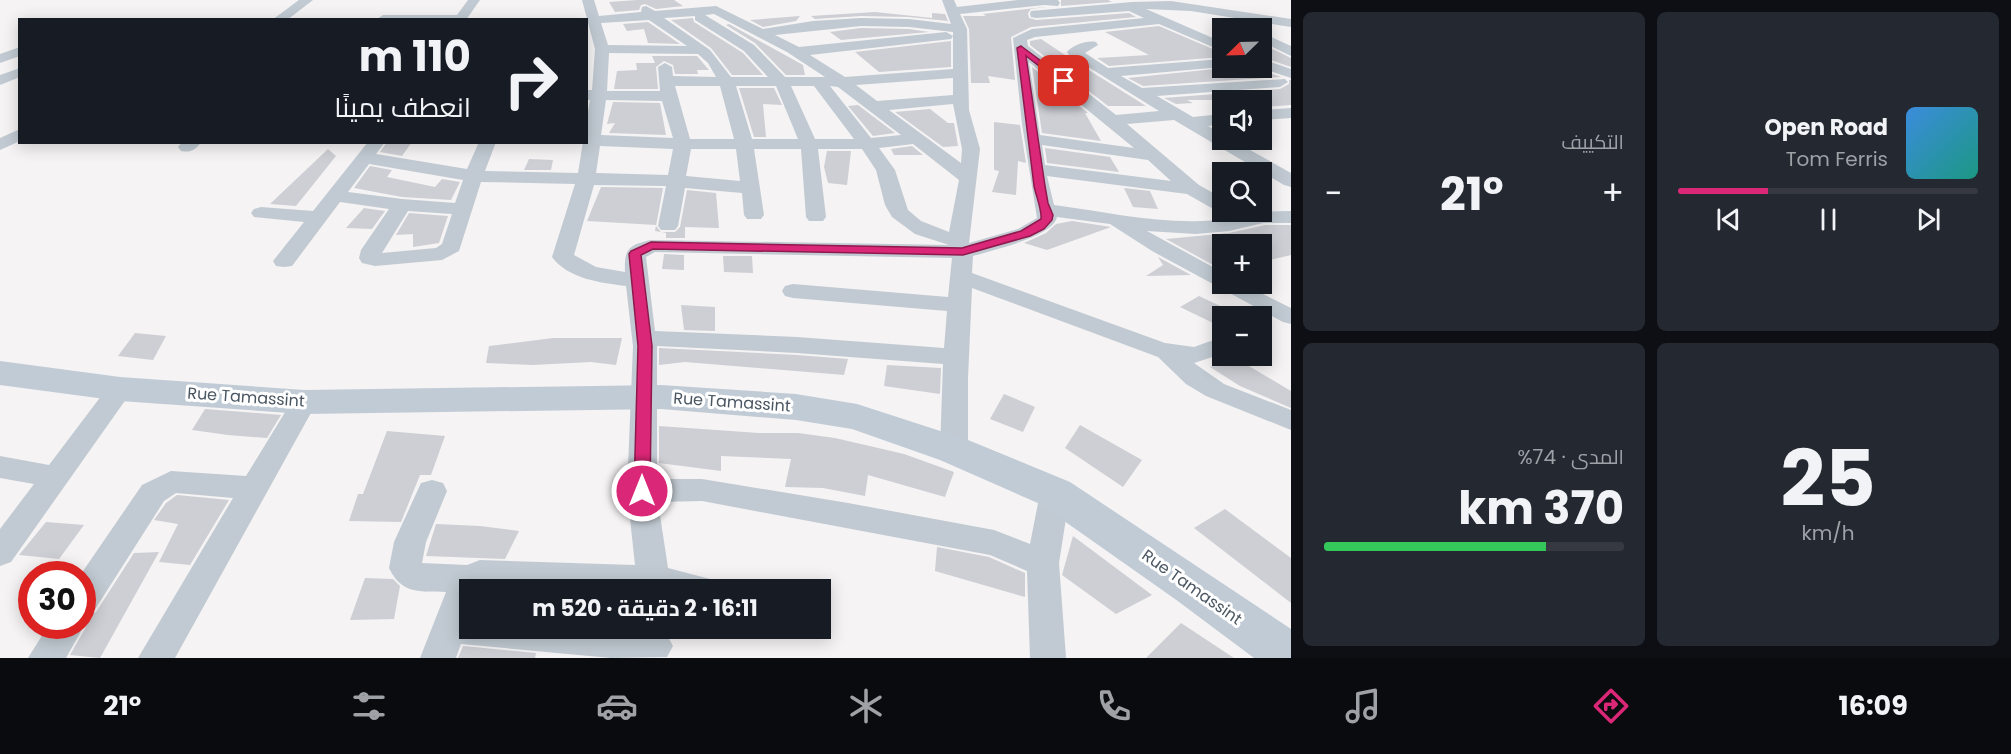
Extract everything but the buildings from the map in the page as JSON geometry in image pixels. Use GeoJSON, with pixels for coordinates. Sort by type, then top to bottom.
{"type":"FeatureCollection","features":[{"type":"Feature","properties":{"kind":"main road","name":"Rue Tamassint"},"geometry":{"type":"LineString","coordinates":[[0,374],[120,389],[304,402],[643,398],[796,406],[857,417],[954,450],[1055,493],[1191,585],[1291,657]]}},
{"type":"Feature","properties":{"kind":"street"},"geometry":{"type":"LineString","coordinates":[[281,18],[307,0]]}},
{"type":"Feature","properties":{"kind":"street"},"geometry":{"type":"LineString","coordinates":[[461,18],[474,0]]}},
{"type":"Feature","properties":{"kind":"street"},"geometry":{"type":"LineString","coordinates":[[588,0],[598,35],[591,140],[586,179],[563,257],[569,263],[606,278],[637,280]]}},
{"type":"Feature","properties":{"kind":"street"},"geometry":{"type":"LineString","coordinates":[[636,0],[664,30],[712,60],[728,83],[743,143],[754,216]]}},
{"type":"Feature","properties":{"kind":"street"},"geometry":{"type":"LineString","coordinates":[[872,59],[956,24],[1018,4],[1048,0],[1069,11]]}},
{"type":"Feature","properties":{"kind":"street"},"geometry":{"type":"LineString","coordinates":[[1036,14],[1125,3],[1157,3],[1256,18],[1275,6]]}},
{"type":"Feature","properties":{"kind":"street"},"geometry":{"type":"LineString","coordinates":[[1125,3],[1212,43]]}},
{"type":"Feature","properties":{"kind":"street"},"geometry":{"type":"LineString","coordinates":[[1018,4],[1092,45],[1074,52],[1104,74],[1291,181]]}},
{"type":"Feature","properties":{"kind":"street"},"geometry":{"type":"LineString","coordinates":[[598,35],[651,14],[690,6],[711,16],[749,48],[782,83],[809,144],[816,218]]}},
{"type":"Feature","properties":{"kind":"street"},"geometry":{"type":"LineString","coordinates":[[1207,10],[1224,18]]}},
{"type":"Feature","properties":{"kind":"street"},"geometry":{"type":"LineString","coordinates":[[664,30],[711,16],[734,18],[794,50],[817,74],[884,165],[890,178],[899,214],[914,226],[960,246]]}},
{"type":"Feature","properties":{"kind":"street"},"geometry":{"type":"LineString","coordinates":[[762,33],[848,20],[956,24]]}},
{"type":"Feature","properties":{"kind":"street"},"geometry":{"type":"LineString","coordinates":[[653,579],[642,491],[644,338],[635,254],[651,246],[960,246],[1025,233],[1047,220],[1037,169],[1020,38],[1025,35],[1159,20]]}},
{"type":"Feature","properties":{"kind":"street"},"geometry":{"type":"LineString","coordinates":[[1272,20],[1291,23]]}},
{"type":"Feature","properties":{"kind":"street"},"geometry":{"type":"LineString","coordinates":[[888,21],[899,32]]}},
{"type":"Feature","properties":{"kind":"street"},"geometry":{"type":"LineString","coordinates":[[598,35],[662,50],[749,48],[794,50],[956,24]]}},
{"type":"Feature","properties":{"kind":"street"},"geometry":{"type":"LineString","coordinates":[[954,450],[961,276],[960,246],[971,149],[961,110],[961,73],[956,24]]}},
{"type":"Feature","properties":{"kind":"street"},"geometry":{"type":"LineString","coordinates":[[598,35],[617,34]]}},
{"type":"Feature","properties":{"kind":"street"},"geometry":{"type":"LineString","coordinates":[[1272,42],[1291,52]]}},
{"type":"Feature","properties":{"kind":"street"},"geometry":{"type":"LineString","coordinates":[[0,47],[18,53]]}},
{"type":"Feature","properties":{"kind":"street"},"geometry":{"type":"LineString","coordinates":[[1021,48],[1112,120],[1192,189],[1212,200]]}},
{"type":"Feature","properties":{"kind":"street"},"geometry":{"type":"LineString","coordinates":[[662,50],[668,89],[683,144],[668,226]]}},
{"type":"Feature","properties":{"kind":"street"},"geometry":{"type":"LineString","coordinates":[[0,58],[18,53]]}},
{"type":"Feature","properties":{"kind":"street"},"geometry":{"type":"LineString","coordinates":[[593,96],[728,83],[782,83],[817,74],[838,63]]}},
{"type":"Feature","properties":{"kind":"street"},"geometry":{"type":"LineString","coordinates":[[1104,74],[1212,64]]}},
{"type":"Feature","properties":{"kind":"street"},"geometry":{"type":"LineString","coordinates":[[1272,69],[1286,78]]}},
{"type":"Feature","properties":{"kind":"street"},"geometry":{"type":"LineString","coordinates":[[0,80],[18,73]]}},
{"type":"Feature","properties":{"kind":"street"},"geometry":{"type":"LineString","coordinates":[[842,82],[961,73]]}},
{"type":"Feature","properties":{"kind":"street"},"geometry":{"type":"LineString","coordinates":[[817,74],[842,82],[969,177]]}},
{"type":"Feature","properties":{"kind":"street"},"geometry":{"type":"LineString","coordinates":[[1139,93],[1286,78]]}},
{"type":"Feature","properties":{"kind":"street"},"geometry":{"type":"LineString","coordinates":[[874,106],[961,99]]}},
{"type":"Feature","properties":{"kind":"street"},"geometry":{"type":"LineString","coordinates":[[1272,115],[1291,113]]}},
{"type":"Feature","properties":{"kind":"street"},"geometry":{"type":"LineString","coordinates":[[1112,120],[1212,119]]}},
{"type":"Feature","properties":{"kind":"street"},"geometry":{"type":"LineString","coordinates":[[0,145],[18,135]]}},
{"type":"Feature","properties":{"kind":"street"},"geometry":{"type":"LineString","coordinates":[[591,140],[683,144],[869,144],[917,138]]}},
{"type":"Feature","properties":{"kind":"street"},"geometry":{"type":"LineString","coordinates":[[1034,139],[1155,156]]}},
{"type":"Feature","properties":{"kind":"street"},"geometry":{"type":"LineString","coordinates":[[402,205],[372,250],[370,258],[375,260],[448,252],[452,247],[461,209],[487,144]]}},
{"type":"Feature","properties":{"kind":"street"},"geometry":{"type":"LineString","coordinates":[[284,261],[371,150],[473,176],[675,182],[750,188]]}},
{"type":"Feature","properties":{"kind":"street"},"geometry":{"type":"LineString","coordinates":[[1037,169],[1192,189]]}},
{"type":"Feature","properties":{"kind":"street"},"geometry":{"type":"LineString","coordinates":[[336,195],[402,205],[461,209]]}},
{"type":"Feature","properties":{"kind":"street"},"geometry":{"type":"LineString","coordinates":[[1045,210],[1157,227],[1204,229],[1234,226],[1246,222]]}},
{"type":"Feature","properties":{"kind":"street"},"geometry":{"type":"LineString","coordinates":[[261,213],[319,217]]}},
{"type":"Feature","properties":{"kind":"street"},"geometry":{"type":"LineString","coordinates":[[1272,217],[1291,217]]}},
{"type":"Feature","properties":{"kind":"street"},"geometry":{"type":"LineString","coordinates":[[1115,219],[1159,247],[1212,276]]}},
{"type":"Feature","properties":{"kind":"street"},"geometry":{"type":"LineString","coordinates":[[961,276],[1061,315],[1166,351],[1196,355],[1212,349]]}},
{"type":"Feature","properties":{"kind":"street"},"geometry":{"type":"LineString","coordinates":[[793,291],[960,305]]}},
{"type":"Feature","properties":{"kind":"street"},"geometry":{"type":"LineString","coordinates":[[1246,294],[1280,312]]}},
{"type":"Feature","properties":{"kind":"street"},"geometry":{"type":"LineString","coordinates":[[644,338],[798,345],[957,357]]}},
{"type":"Feature","properties":{"kind":"street"},"geometry":{"type":"LineString","coordinates":[[1166,351],[1195,378],[1215,390],[1291,420]]}},
{"type":"Feature","properties":{"kind":"street"},"geometry":{"type":"LineString","coordinates":[[0,553],[120,389]]}},
{"type":"Feature","properties":{"kind":"street"},"geometry":{"type":"LineString","coordinates":[[156,658],[304,402]]}},
{"type":"Feature","properties":{"kind":"street"},"geometry":{"type":"LineString","coordinates":[[0,467],[56,477]]}},
{"type":"Feature","properties":{"kind":"street"},"geometry":{"type":"LineString","coordinates":[[96,580],[153,493],[160,486],[171,482],[254,488]]}},
{"type":"Feature","properties":{"kind":"street"},"geometry":{"type":"LineString","coordinates":[[642,491],[702,490],[849,515],[994,543],[1043,563]]}},
{"type":"Feature","properties":{"kind":"street"},"geometry":{"type":"LineString","coordinates":[[432,491],[410,542],[405,568],[414,577],[469,579],[480,574],[567,579]]}},
{"type":"Feature","properties":{"kind":"street"},"geometry":{"type":"LineString","coordinates":[[1048,658],[1043,563],[1055,493]]}},
{"type":"Feature","properties":{"kind":"street"},"geometry":{"type":"LineString","coordinates":[[459,604],[443,643],[655,644]]}},
{"type":"Feature","properties":{"kind":"street"},"geometry":{"type":"LineString","coordinates":[[46,658],[58,639]]}},
{"type":"Feature","properties":{"kind":"route"},"geometry":{"type":"LineString","coordinates":[[642,491],[645,346],[635,254],[651,246],[963,252],[1025,233],[1040,226],[1047,220],[1047,215],[1042,203],[1021,48],[1064,81]]}}]}
